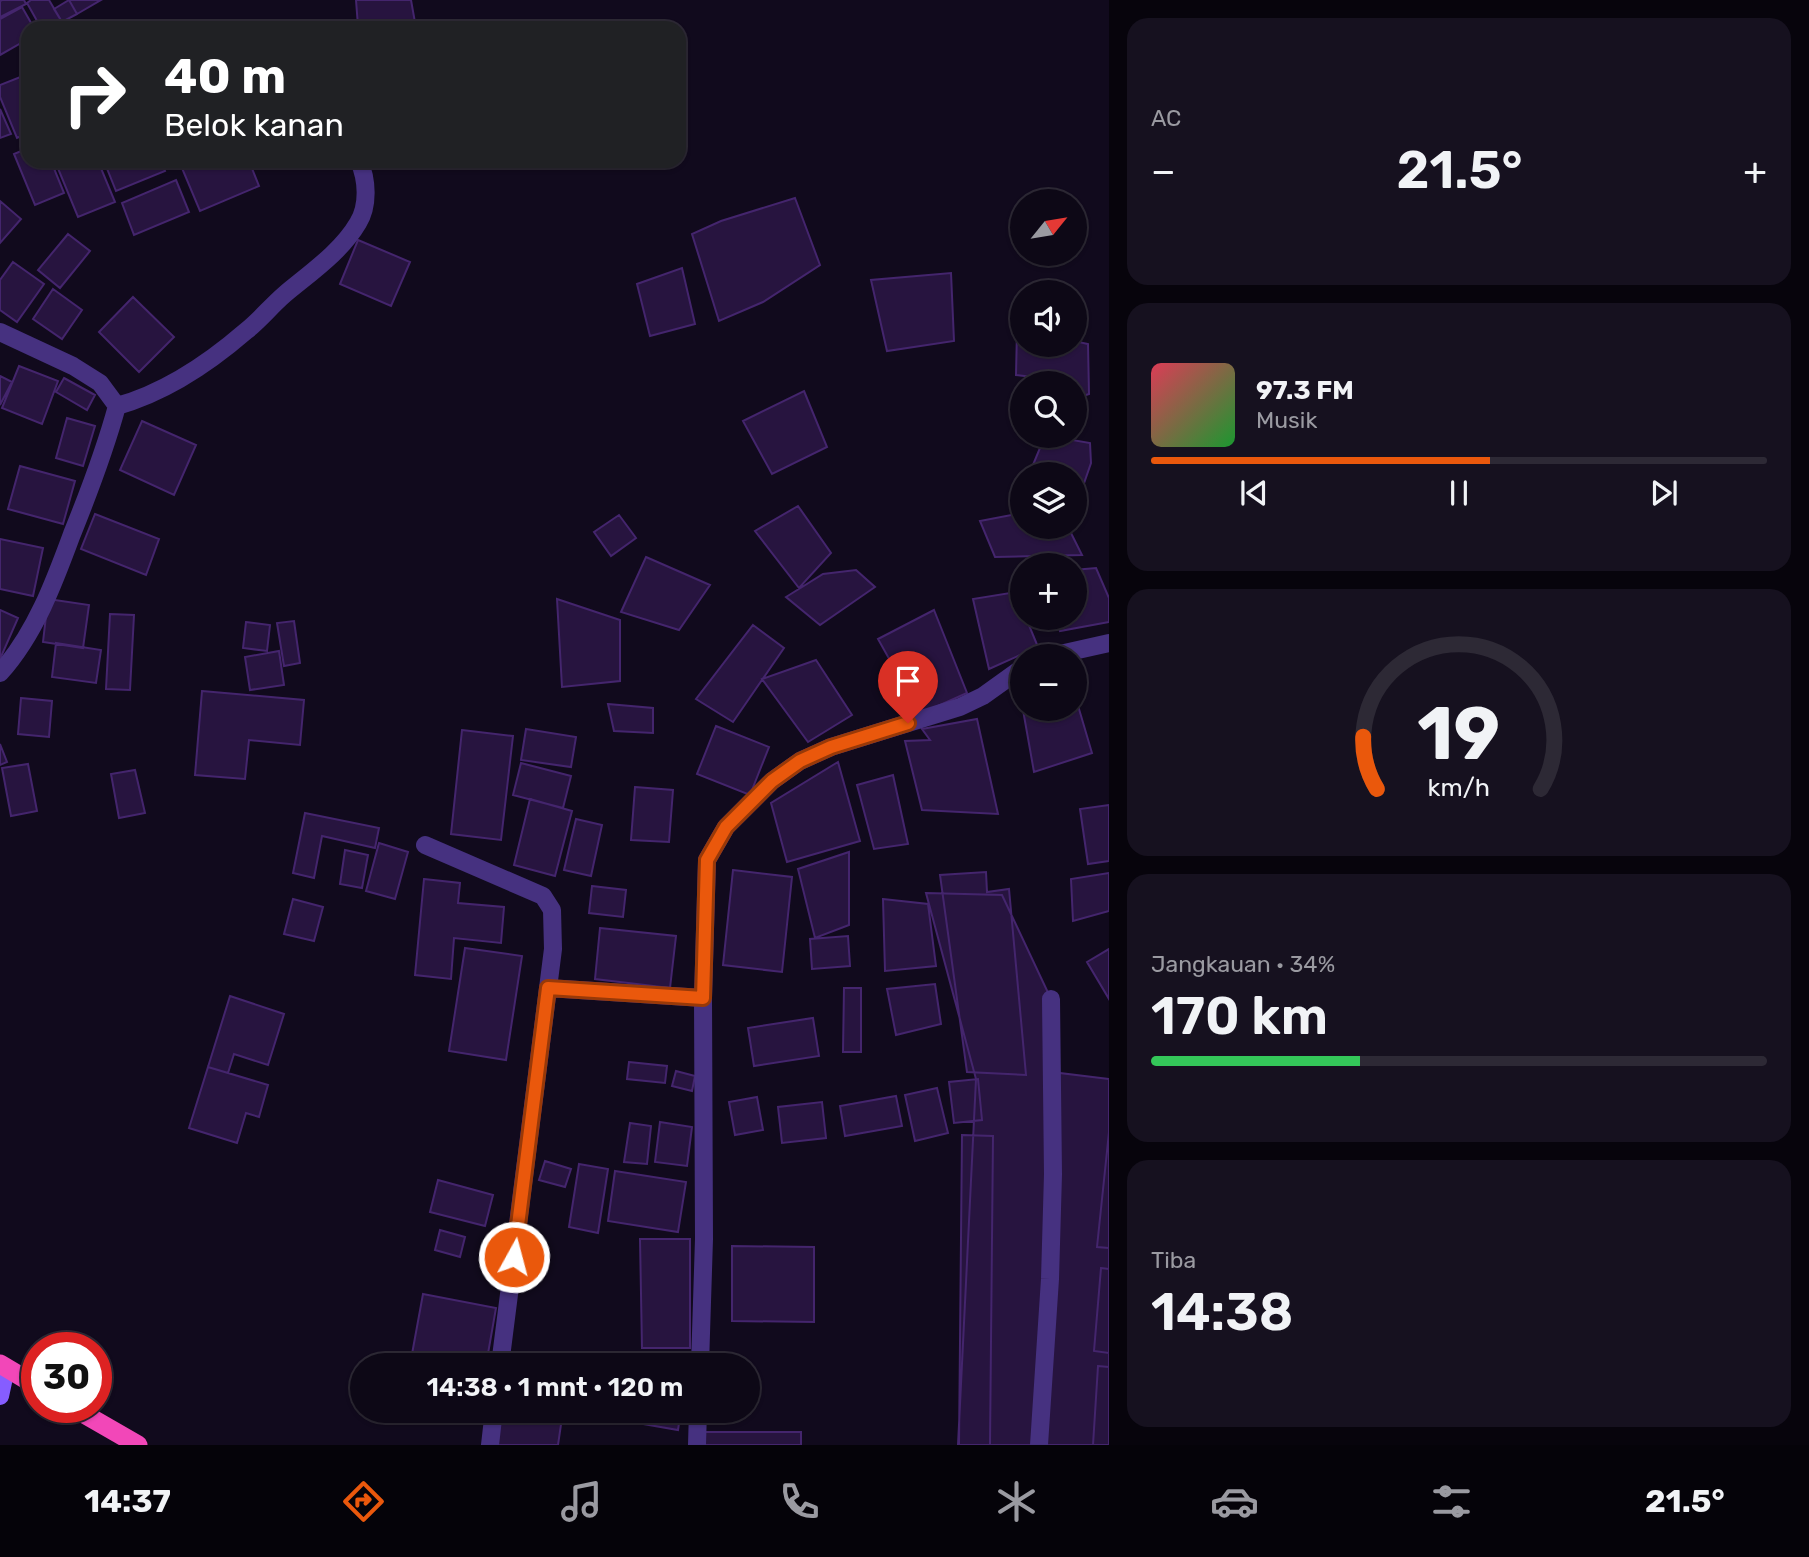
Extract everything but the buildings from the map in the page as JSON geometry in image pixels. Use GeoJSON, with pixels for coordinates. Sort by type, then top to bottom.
{"type":"FeatureCollection","features":[{"type":"Feature","properties":{"kind":"highway"},"geometry":{"type":"LineString","coordinates":[[3,1366],[21,1377]]}},
{"type":"Feature","properties":{"kind":"highway"},"geometry":{"type":"LineString","coordinates":[[100,1423],[138,1445]]}},
{"type":"Feature","properties":{"kind":"main road"},"geometry":{"type":"LineString","coordinates":[[0,1396],[3,1366]]}},
{"type":"Feature","properties":{"kind":"street"},"geometry":{"type":"LineString","coordinates":[[117,406],[141,399],[188,374],[247,331],[273,304],[333,254],[360,221],[365,198],[362,168]]}},
{"type":"Feature","properties":{"kind":"street"},"geometry":{"type":"LineString","coordinates":[[0,331],[73,366],[100,383],[117,406]]}},
{"type":"Feature","properties":{"kind":"street"},"geometry":{"type":"LineString","coordinates":[[0,673],[15,656],[36,621],[60,568],[99,465],[117,406]]}},
{"type":"Feature","properties":{"kind":"street"},"geometry":{"type":"LineString","coordinates":[[1087,648],[1109,643]]}},
{"type":"Feature","properties":{"kind":"street"},"geometry":{"type":"LineString","coordinates":[[700,1353],[704,1239],[703,998],[707,860],[726,827],[772,781],[800,761],[831,747],[960,707],[983,696],[1010,677]]}},
{"type":"Feature","properties":{"kind":"street"},"geometry":{"type":"LineString","coordinates":[[425,845],[543,896],[552,910],[553,949],[502,1353]]}},
{"type":"Feature","properties":{"kind":"street"},"geometry":{"type":"LineString","coordinates":[[548,988],[703,998]]}},
{"type":"Feature","properties":{"kind":"street"},"geometry":{"type":"LineString","coordinates":[[1038,1445],[1050,1279],[1053,1187],[1051,999]]}},
{"type":"Feature","properties":{"kind":"street"},"geometry":{"type":"LineString","coordinates":[[490,1445],[493,1423]]}},
{"type":"Feature","properties":{"kind":"street"},"geometry":{"type":"LineString","coordinates":[[697,1445],[698,1423]]}},
{"type":"Feature","properties":{"kind":"route"},"geometry":{"type":"LineString","coordinates":[[514,1257],[548,988],[703,998],[707,860],[726,827],[772,781],[800,761],[831,747],[908,723]]}}]}
